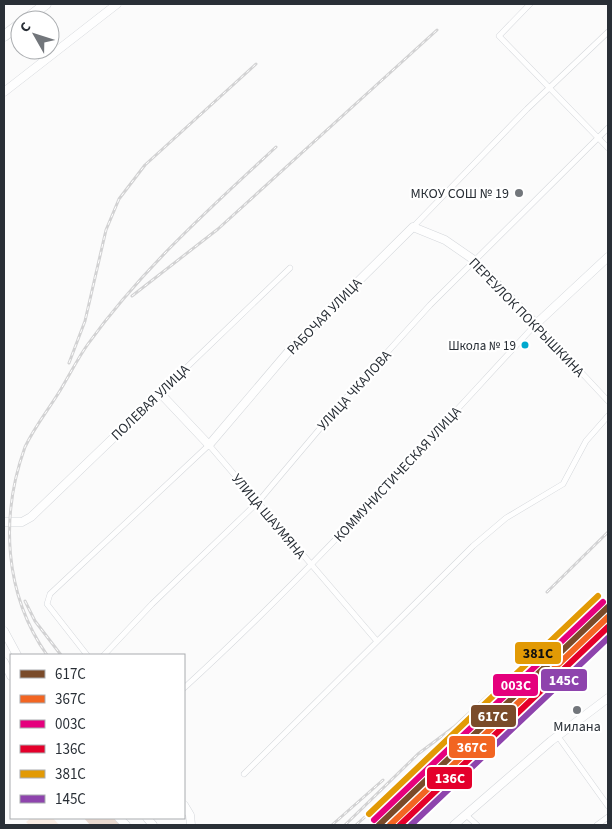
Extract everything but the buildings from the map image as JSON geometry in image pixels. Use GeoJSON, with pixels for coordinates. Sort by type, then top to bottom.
{"type":"FeatureCollection","features":[{"type":"Feature","properties":{"kind":"street"},"geometry":{"type":"LineString","coordinates":[[4,92],[117,4]]}},
{"type":"Feature","properties":{"kind":"street"},"geometry":{"type":"LineString","coordinates":[[530,4],[499,36],[608,148]]}},
{"type":"Feature","properties":{"kind":"street","name":"РАБОЧАЯ УЛИЦА"},"geometry":{"type":"LineString","coordinates":[[86,654],[47,604],[50,594],[209,445],[294,345],[608,32]]}},
{"type":"Feature","properties":{"kind":"street","name":"УЛИЦА ЧКАЛОВА"},"geometry":{"type":"LineString","coordinates":[[105,654],[152,604],[258,502],[344,400],[474,260],[608,128]]}},
{"type":"Feature","properties":{"kind":"street","name":"ПЕРЕУЛОК ПОКРЫШКИНА"},"geometry":{"type":"LineString","coordinates":[[413,227],[445,240],[474,260],[608,401]]}},
{"type":"Feature","properties":{"kind":"street","name":"КОММУНИСТИЧЕСКАЯ УЛИЦА"},"geometry":{"type":"LineString","coordinates":[[185,687],[232,640],[249,628],[312,565],[536,324],[608,257]]}},
{"type":"Feature","properties":{"kind":"street","name":"ПОЛЕВАЯ УЛИЦА"},"geometry":{"type":"LineString","coordinates":[[4,522],[22,522],[31,517],[290,268]]}},
{"type":"Feature","properties":{"kind":"street","name":"УЛИЦА ШАУМЯНА"},"geometry":{"type":"LineString","coordinates":[[160,393],[209,445],[376,640]]}},
{"type":"Feature","properties":{"kind":"street"},"geometry":{"type":"LineString","coordinates":[[244,774],[376,640],[474,546],[506,518],[564,484],[586,441],[608,416]]}},
{"type":"Feature","properties":{"kind":"street"},"geometry":{"type":"LineString","coordinates":[[4,631],[16,654]]}},
{"type":"Feature","properties":{"kind":"street"},"geometry":{"type":"LineString","coordinates":[[454,825],[557,735],[608,698]]}},
{"type":"Feature","properties":{"kind":"street"},"geometry":{"type":"LineString","coordinates":[[557,735],[608,806]]}},
{"type":"Feature","properties":{"kind":"street"},"geometry":{"type":"LineString","coordinates":[[185,807],[190,815],[191,825]]}},
{"type":"Feature","properties":{"kind":"street"},"geometry":{"type":"LineString","coordinates":[[466,814],[477,825]]}},
{"type":"Feature","properties":{"kind":"street"},"geometry":{"type":"LineString","coordinates":[[597,825],[608,817]]}},
{"type":"Feature","properties":{"kind":"shaded area"},"geometry":{"type":"Polygon","coordinates":[[[30,819],[54,819],[59,825],[29,825],[26,822],[30,819]]]}},
{"type":"Feature","properties":{"kind":"shaded area"},"geometry":{"type":"Polygon","coordinates":[[[85,819],[116,819],[121,825],[90,825],[85,819]]]}},
{"type":"Feature","properties":{"kind":"railway"},"geometry":{"type":"LineString","coordinates":[[132,296],[218,229],[437,30]]}},
{"type":"Feature","properties":{"kind":"railway"},"geometry":{"type":"LineString","coordinates":[[69,363],[85,321],[106,230],[119,199],[145,165],[256,64]]}},
{"type":"Feature","properties":{"kind":"railway"},"geometry":{"type":"LineString","coordinates":[[46,654],[33,631],[22,606],[10,554],[12,500],[17,473],[25,447],[84,349],[131,290],[177,241],[276,147]]}},
{"type":"Feature","properties":{"kind":"railway"},"geometry":{"type":"LineString","coordinates":[[547,592],[608,532]]}},
{"type":"Feature","properties":{"kind":"railway"},"geometry":{"type":"LineString","coordinates":[[25,601],[35,621],[60,654]]}},
{"type":"Feature","properties":{"kind":"railway"},"geometry":{"type":"LineString","coordinates":[[345,825],[418,754],[454,727],[495,689]]}},
{"type":"Feature","properties":{"kind":"railway"},"geometry":{"type":"LineString","coordinates":[[356,825],[462,729]]}},
{"type":"Feature","properties":{"kind":"railway"},"geometry":{"type":"LineString","coordinates":[[332,825],[383,780]]}},
{"type":"Feature","properties":{"kind":"transit line","name":"381С"},"geometry":{"type":"LineString","coordinates":[[369,814],[598,596]]}},
{"type":"Feature","properties":{"kind":"transit line","name":"003С"},"geometry":{"type":"LineString","coordinates":[[374,820],[603,602]]}},
{"type":"Feature","properties":{"kind":"transit line","name":"617C"},"geometry":{"type":"LineString","coordinates":[[379,825],[608,607]]}},
{"type":"Feature","properties":{"kind":"transit line","name":"367С"},"geometry":{"type":"LineString","coordinates":[[390,825],[608,617]]}},
{"type":"Feature","properties":{"kind":"transit line","name":"136С"},"geometry":{"type":"LineString","coordinates":[[400,825],[608,627]]}},
{"type":"Feature","properties":{"kind":"transit line","name":"145С"},"geometry":{"type":"LineString","coordinates":[[411,825],[608,638]]}},
{"type":"Feature","properties":{"kind":"place","name":"МКОУ СОШ № 19"},"geometry":{"type":"Point","coordinates":[519,193]}},
{"type":"Feature","properties":{"kind":"place","name":"Школа № 19"},"geometry":{"type":"Point","coordinates":[525,345]}},
{"type":"Feature","properties":{"kind":"place","name":"Милана"},"geometry":{"type":"Point","coordinates":[577,710]}}]}
